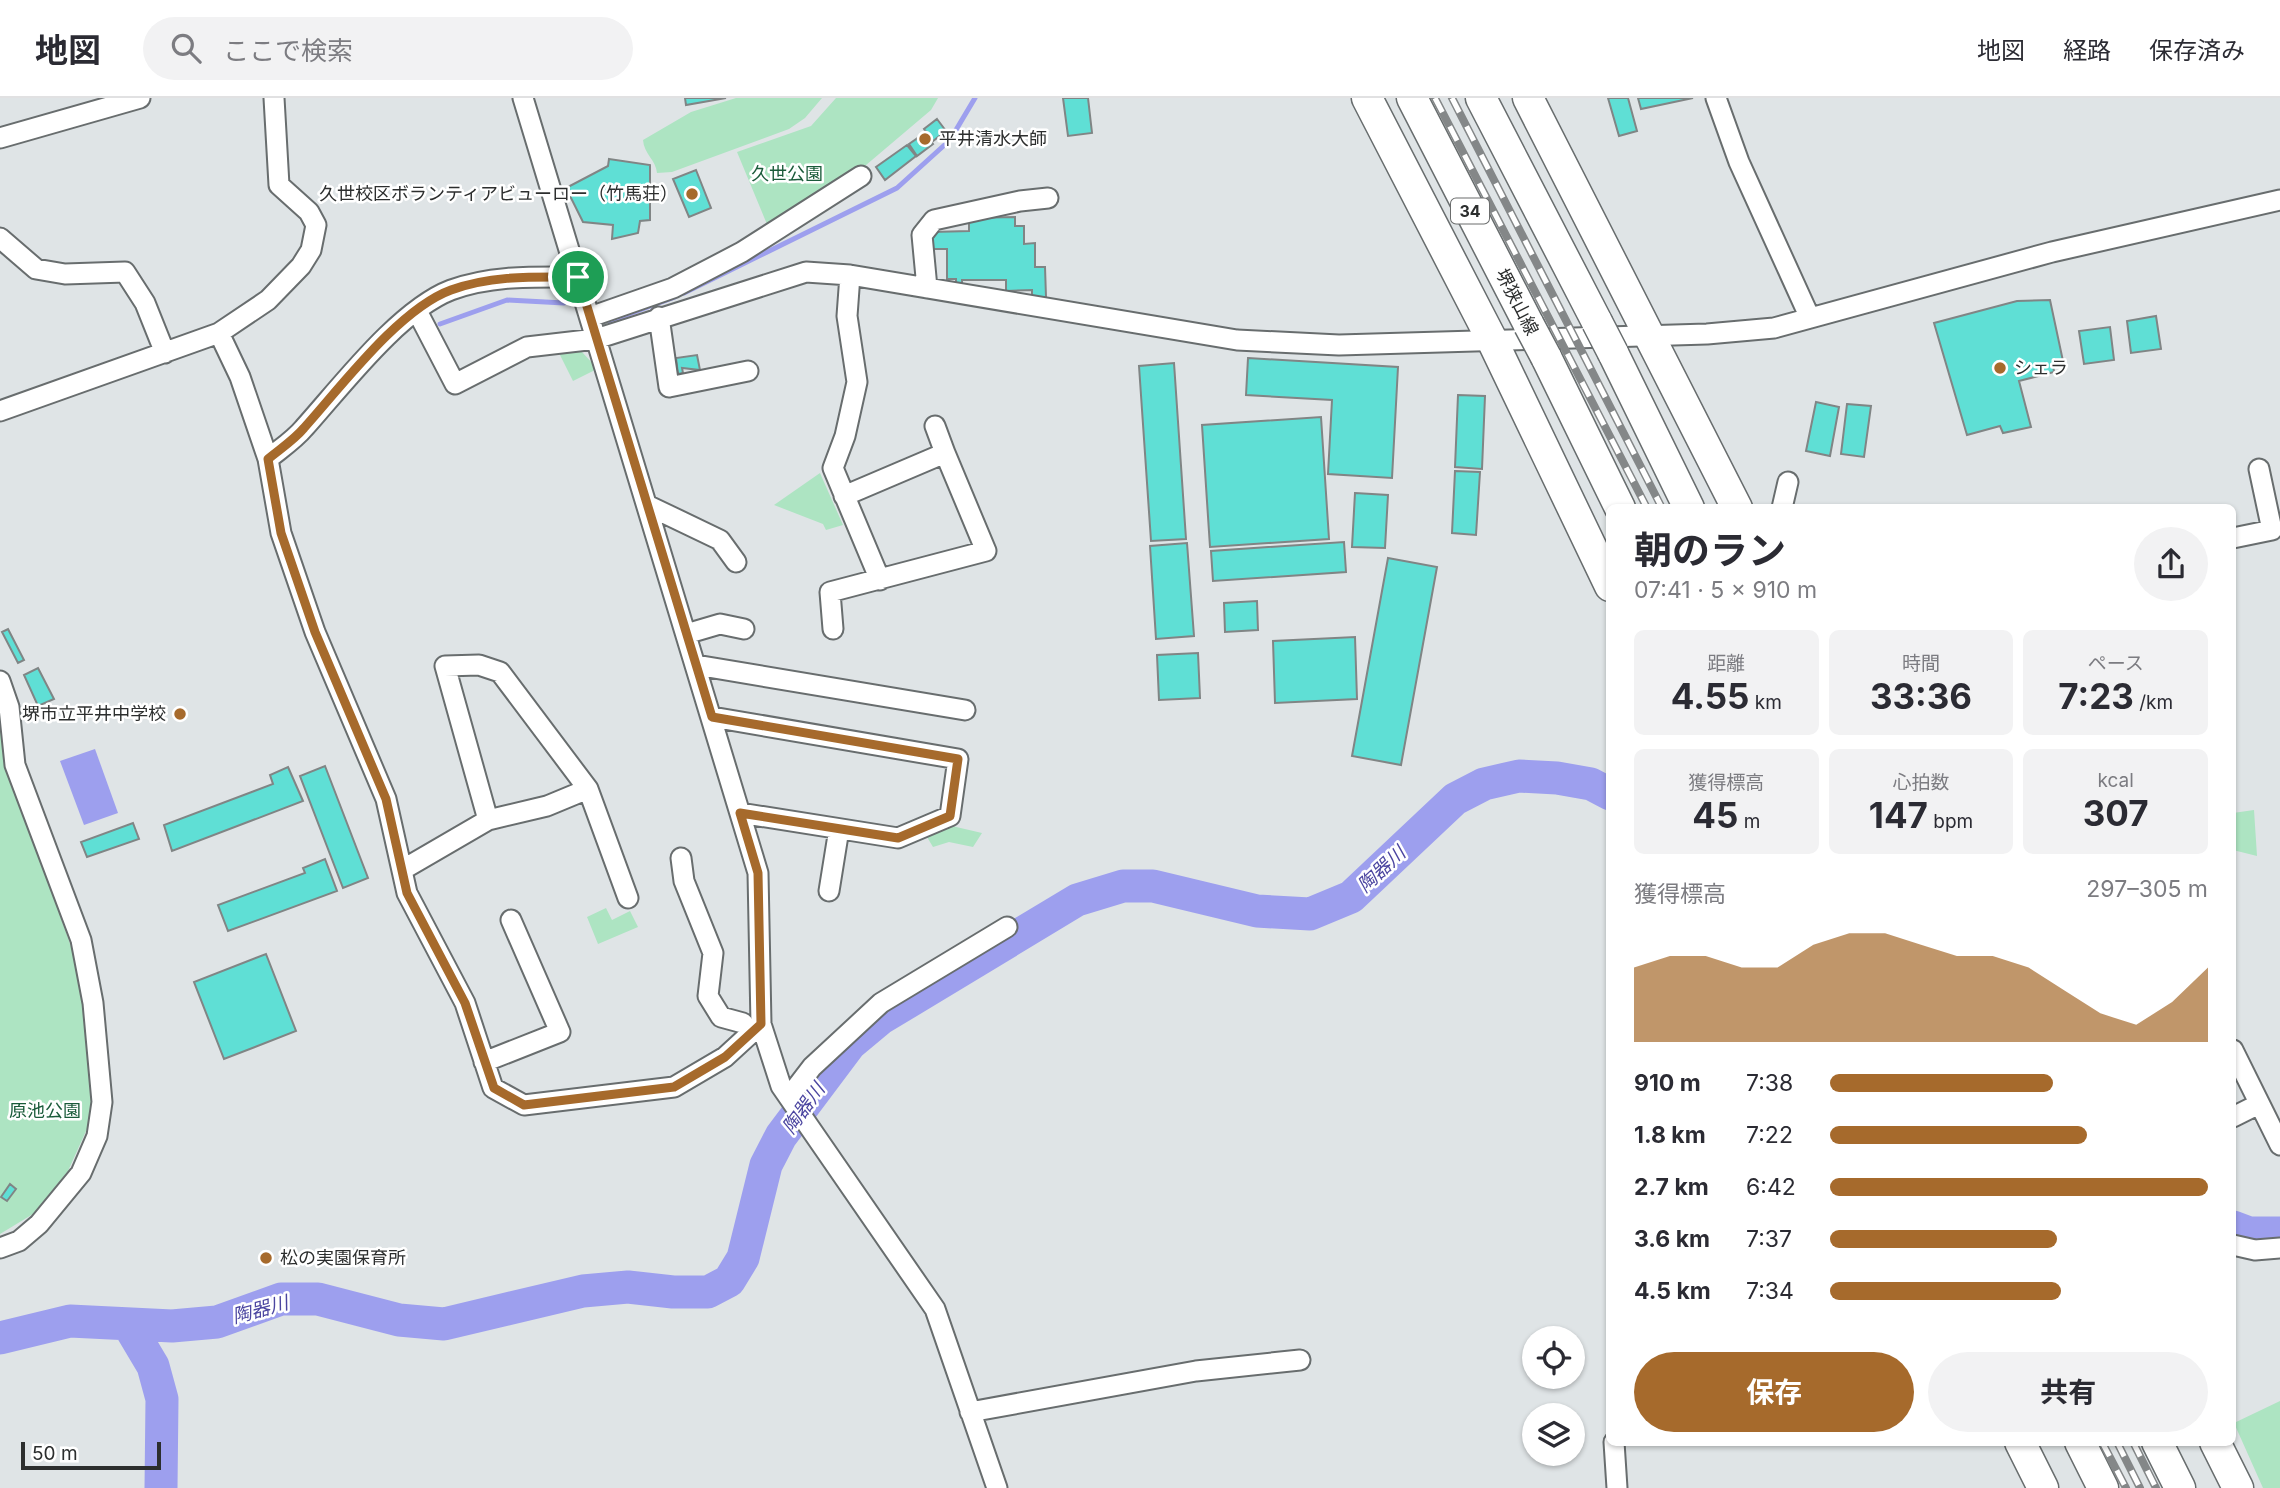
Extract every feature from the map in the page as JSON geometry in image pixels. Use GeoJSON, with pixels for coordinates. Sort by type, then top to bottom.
{"type":"FeatureCollection","features":[{"type":"Feature","properties":{"kind":"main road"},"geometry":{"type":"LineString","coordinates":[[1367,98],[1492,340],[1606,578]]}},
{"type":"Feature","properties":{"kind":"main road","name":"堺狭山線"},"geometry":{"type":"LineString","coordinates":[[1412,98],[1546,357],[1618,504]]}},
{"type":"Feature","properties":{"kind":"main road"},"geometry":{"type":"LineString","coordinates":[[1481,98],[1613,353],[1687,504]]}},
{"type":"Feature","properties":{"kind":"main road"},"geometry":{"type":"LineString","coordinates":[[1528,98],[1735,504]]}},
{"type":"Feature","properties":{"kind":"main road"},"geometry":{"type":"LineString","coordinates":[[2022,1446],[2043,1488]]}},
{"type":"Feature","properties":{"kind":"main road"},"geometry":{"type":"LineString","coordinates":[[2082,1446],[2103,1488]]}},
{"type":"Feature","properties":{"kind":"main road"},"geometry":{"type":"LineString","coordinates":[[2159,1446],[2180,1488]]}},
{"type":"Feature","properties":{"kind":"main road"},"geometry":{"type":"LineString","coordinates":[[2217,1446],[2238,1488]]}},
{"type":"Feature","properties":{"kind":"street"},"geometry":{"type":"LineString","coordinates":[[0,138],[140,98]]}},
{"type":"Feature","properties":{"kind":"street"},"geometry":{"type":"LineString","coordinates":[[0,411],[219,333],[268,300],[301,266],[312,250],[316,225],[309,212],[279,184],[274,98]]}},
{"type":"Feature","properties":{"kind":"street"},"geometry":{"type":"LineString","coordinates":[[523,98],[758,873],[755,1029],[781,1086],[935,1309],[997,1488]]}},
{"type":"Feature","properties":{"kind":"street"},"geometry":{"type":"LineString","coordinates":[[1716,98],[1739,162],[1810,318]]}},
{"type":"Feature","properties":{"kind":"street"},"geometry":{"type":"LineString","coordinates":[[590,317],[673,288],[708,270],[742,252],[861,176]]}},
{"type":"Feature","properties":{"kind":"street"},"geometry":{"type":"LineString","coordinates":[[927,288],[922,235],[934,220],[1020,201],[1048,198]]}},
{"type":"Feature","properties":{"kind":"street"},"geometry":{"type":"LineString","coordinates":[[418,311],[455,384],[527,347],[596,339],[806,272],[850,275],[1237,340],[1339,345],[1707,334],[1774,328],[2052,252],[2280,200]]}},
{"type":"Feature","properties":{"kind":"street"},"geometry":{"type":"LineString","coordinates":[[0,239],[36,269],[65,274],[125,272],[145,303],[165,353]]}},
{"type":"Feature","properties":{"kind":"street"},"geometry":{"type":"LineString","coordinates":[[850,275],[847,316],[857,382],[845,436],[833,468],[880,580]]}},
{"type":"Feature","properties":{"kind":"street"},"geometry":{"type":"LineString","coordinates":[[268,459],[302,430],[359,363],[418,311],[450,290],[506,278],[578,277]]}},
{"type":"Feature","properties":{"kind":"street"},"geometry":{"type":"LineString","coordinates":[[659,317],[669,387],[748,372]]}},
{"type":"Feature","properties":{"kind":"street"},"geometry":{"type":"LineString","coordinates":[[219,333],[240,377],[268,459],[281,533],[315,632],[386,799],[407,893],[465,1003],[494,1088],[524,1105],[674,1087],[725,1057],[755,1029]]}},
{"type":"Feature","properties":{"kind":"street"},"geometry":{"type":"LineString","coordinates":[[833,629],[830,592],[986,551],[935,426]]}},
{"type":"Feature","properties":{"kind":"street"},"geometry":{"type":"LineString","coordinates":[[844,496],[945,453]]}},
{"type":"Feature","properties":{"kind":"street"},"geometry":{"type":"LineString","coordinates":[[2236,537],[2272,530],[2259,469]]}},
{"type":"Feature","properties":{"kind":"street"},"geometry":{"type":"LineString","coordinates":[[1783,504],[1788,482]]}},
{"type":"Feature","properties":{"kind":"street"},"geometry":{"type":"LineString","coordinates":[[647,505],[720,540],[736,562]]}},
{"type":"Feature","properties":{"kind":"street"},"geometry":{"type":"LineString","coordinates":[[687,634],[720,624],[744,629]]}},
{"type":"Feature","properties":{"kind":"street"},"geometry":{"type":"LineString","coordinates":[[488,820],[446,666],[479,665],[500,672],[588,789],[629,898]]}},
{"type":"Feature","properties":{"kind":"street"},"geometry":{"type":"LineString","coordinates":[[696,665],[965,710]]}},
{"type":"Feature","properties":{"kind":"street"},"geometry":{"type":"LineString","coordinates":[[0,681],[9,707],[15,765],[73,912],[81,940],[93,1003],[102,1102],[97,1136],[80,1173],[39,1224],[19,1241],[0,1248]]}},
{"type":"Feature","properties":{"kind":"street"},"geometry":{"type":"LineString","coordinates":[[712,717],[958,759],[950,816],[898,838],[740,813]]}},
{"type":"Feature","properties":{"kind":"street"},"geometry":{"type":"LineString","coordinates":[[402,870],[488,820],[547,806],[588,789]]}},
{"type":"Feature","properties":{"kind":"street"},"geometry":{"type":"LineString","coordinates":[[829,891],[839,829]]}},
{"type":"Feature","properties":{"kind":"street"},"geometry":{"type":"LineString","coordinates":[[681,858],[684,881],[713,953],[708,996],[721,1017],[755,1029]]}},
{"type":"Feature","properties":{"kind":"street"},"geometry":{"type":"LineString","coordinates":[[484,1062],[560,1032],[511,920]]}},
{"type":"Feature","properties":{"kind":"street"},"geometry":{"type":"LineString","coordinates":[[791,1099],[812,1067],[881,1003],[1007,927]]}},
{"type":"Feature","properties":{"kind":"street"},"geometry":{"type":"LineString","coordinates":[[2236,1056],[2280,1145]]}},
{"type":"Feature","properties":{"kind":"street"},"geometry":{"type":"LineString","coordinates":[[2236,1116],[2259,1104]]}},
{"type":"Feature","properties":{"kind":"street"},"geometry":{"type":"LineString","coordinates":[[2236,1246],[2255,1250],[2280,1248]]}},
{"type":"Feature","properties":{"kind":"street"},"geometry":{"type":"LineString","coordinates":[[970,1412],[1196,1371],[1300,1360]]}},
{"type":"Feature","properties":{"kind":"street"},"geometry":{"type":"LineString","coordinates":[[1614,1446],[1617,1488]]}},
{"type":"Feature","properties":{"kind":"green space"},"geometry":{"type":"Polygon","coordinates":[[[736,98],[822,98],[805,118],[789,129],[672,172],[657,173],[643,140],[691,112],[736,98]]]}},
{"type":"Feature","properties":{"kind":"green space","name":"久世公園"},"geometry":{"type":"Polygon","coordinates":[[[836,98],[938,98],[931,110],[859,171],[769,229],[737,152],[811,126],[836,98]]]}},
{"type":"Feature","properties":{"kind":"green space"},"geometry":{"type":"Polygon","coordinates":[[[581,351],[596,367],[573,381],[559,353],[581,351]]]}},
{"type":"Feature","properties":{"kind":"green space"},"geometry":{"type":"Polygon","coordinates":[[[820,473],[843,525],[826,530],[823,524],[774,505],[820,473]]]}},
{"type":"Feature","properties":{"kind":"green space","name":"原池公園"},"geometry":{"type":"Polygon","coordinates":[[[0,704],[5,761],[79,969],[92,1089],[91,1120],[68,1171],[33,1214],[0,1234],[0,704]]]}},
{"type":"Feature","properties":{"kind":"green space"},"geometry":{"type":"Polygon","coordinates":[[[2254,810],[2257,856],[2236,851],[2236,813],[2254,810]]]}},
{"type":"Feature","properties":{"kind":"green space"},"geometry":{"type":"Polygon","coordinates":[[[952,826],[982,833],[973,847],[949,842],[933,847],[927,837],[952,826]]]}},
{"type":"Feature","properties":{"kind":"green space"},"geometry":{"type":"Polygon","coordinates":[[[606,908],[612,920],[630,911],[638,927],[598,944],[587,917],[606,908]]]}},
{"type":"Feature","properties":{"kind":"green space"},"geometry":{"type":"Polygon","coordinates":[[[2280,1401],[2280,1488],[2263,1488],[2236,1422],[2280,1401]]]}},
{"type":"Feature","properties":{"kind":"water"},"geometry":{"type":"Polygon","coordinates":[[[95,749],[118,813],[84,825],[60,761],[95,749]]]}},
{"type":"Feature","properties":{"kind":"building"},"geometry":{"type":"Polygon","coordinates":[[[685,98],[726,98],[686,105],[685,98]]]}},
{"type":"Feature","properties":{"kind":"building"},"geometry":{"type":"Polygon","coordinates":[[[1063,98],[1088,98],[1092,133],[1068,136],[1063,98]]]}},
{"type":"Feature","properties":{"kind":"building"},"geometry":{"type":"Polygon","coordinates":[[[1608,98],[1628,98],[1637,131],[1619,136],[1608,98]]]}},
{"type":"Feature","properties":{"kind":"building"},"geometry":{"type":"Polygon","coordinates":[[[1638,98],[1693,98],[1641,109],[1638,98]]]}},
{"type":"Feature","properties":{"kind":"building"},"geometry":{"type":"Polygon","coordinates":[[[937,119],[946,131],[933,141],[924,129],[937,119]]]}},
{"type":"Feature","properties":{"kind":"building"},"geometry":{"type":"Polygon","coordinates":[[[925,133],[933,144],[917,156],[909,144],[925,133]]]}},
{"type":"Feature","properties":{"kind":"building"},"geometry":{"type":"Polygon","coordinates":[[[907,145],[916,156],[885,180],[876,167],[907,145]]]}},
{"type":"Feature","properties":{"kind":"building"},"geometry":{"type":"Polygon","coordinates":[[[609,159],[650,165],[650,220],[640,221],[638,233],[612,239],[613,225],[583,222],[566,188],[608,166],[609,159]]]}},
{"type":"Feature","properties":{"kind":"building","name":"久世校区ボランティアビューロー（竹馬荘）"},"geometry":{"type":"Polygon","coordinates":[[[696,170],[711,208],[689,217],[673,179],[696,170]]]}},
{"type":"Feature","properties":{"kind":"building"},"geometry":{"type":"Polygon","coordinates":[[[1015,217],[1015,226],[1024,226],[1024,244],[1035,243],[1035,267],[1045,267],[1046,297],[1032,297],[1032,290],[1006,291],[1006,280],[962,280],[962,284],[956,284],[956,279],[947,279],[947,249],[932,249],[932,232],[969,231],[969,218],[1015,217]]]}},
{"type":"Feature","properties":{"kind":"building","name":"シェラ"},"geometry":{"type":"Polygon","coordinates":[[[2050,300],[2063,361],[2053,364],[2054,372],[2019,381],[2031,427],[2003,433],[2000,426],[1967,435],[1934,323],[2017,301],[2050,300]]]}},
{"type":"Feature","properties":{"kind":"building"},"geometry":{"type":"Polygon","coordinates":[[[2156,316],[2161,349],[2131,353],[2127,321],[2156,316]]]}},
{"type":"Feature","properties":{"kind":"building"},"geometry":{"type":"Polygon","coordinates":[[[2110,327],[2114,360],[2084,364],[2079,331],[2110,327]]]}},
{"type":"Feature","properties":{"kind":"building"},"geometry":{"type":"Polygon","coordinates":[[[697,355],[700,370],[682,368],[683,373],[678,374],[676,358],[697,355]]]}},
{"type":"Feature","properties":{"kind":"building"},"geometry":{"type":"Polygon","coordinates":[[[1248,358],[1398,367],[1392,478],[1328,474],[1332,400],[1246,395],[1248,358]]]}},
{"type":"Feature","properties":{"kind":"building"},"geometry":{"type":"Polygon","coordinates":[[[1174,363],[1186,539],[1151,541],[1139,366],[1174,363]]]}},
{"type":"Feature","properties":{"kind":"building"},"geometry":{"type":"Polygon","coordinates":[[[1458,395],[1485,396],[1482,469],[1455,467],[1458,395]]]}},
{"type":"Feature","properties":{"kind":"building"},"geometry":{"type":"Polygon","coordinates":[[[1816,402],[1839,407],[1830,456],[1806,451],[1816,402]]]}},
{"type":"Feature","properties":{"kind":"building"},"geometry":{"type":"Polygon","coordinates":[[[1847,404],[1871,406],[1864,457],[1841,454],[1847,404]]]}},
{"type":"Feature","properties":{"kind":"building"},"geometry":{"type":"Polygon","coordinates":[[[1321,417],[1329,539],[1210,547],[1202,425],[1321,417]]]}},
{"type":"Feature","properties":{"kind":"building"},"geometry":{"type":"Polygon","coordinates":[[[1455,471],[1480,472],[1476,535],[1452,533],[1455,471]]]}},
{"type":"Feature","properties":{"kind":"building"},"geometry":{"type":"Polygon","coordinates":[[[1355,493],[1388,495],[1385,548],[1352,547],[1355,493]]]}},
{"type":"Feature","properties":{"kind":"building"},"geometry":{"type":"Polygon","coordinates":[[[1344,542],[1346,572],[1213,581],[1211,551],[1344,542]]]}},
{"type":"Feature","properties":{"kind":"building"},"geometry":{"type":"Polygon","coordinates":[[[1187,543],[1194,636],[1156,639],[1150,546],[1187,543]]]}},
{"type":"Feature","properties":{"kind":"building"},"geometry":{"type":"Polygon","coordinates":[[[1388,558],[1437,567],[1401,765],[1352,756],[1388,558]]]}},
{"type":"Feature","properties":{"kind":"building"},"geometry":{"type":"Polygon","coordinates":[[[1257,601],[1258,630],[1225,632],[1224,603],[1257,601]]]}},
{"type":"Feature","properties":{"kind":"building"},"geometry":{"type":"Polygon","coordinates":[[[8,629],[24,660],[18,663],[2,632],[8,629]]]}},
{"type":"Feature","properties":{"kind":"building"},"geometry":{"type":"Polygon","coordinates":[[[1355,637],[1357,699],[1275,703],[1273,641],[1355,637]]]}},
{"type":"Feature","properties":{"kind":"building"},"geometry":{"type":"Polygon","coordinates":[[[1198,653],[1200,698],[1159,700],[1157,655],[1198,653]]]}},
{"type":"Feature","properties":{"kind":"building"},"geometry":{"type":"Polygon","coordinates":[[[38,668],[54,699],[38,706],[24,675],[38,668]]]}},
{"type":"Feature","properties":{"kind":"building"},"geometry":{"type":"Polygon","coordinates":[[[325,766],[368,878],[343,888],[300,776],[325,766]]]}},
{"type":"Feature","properties":{"kind":"building"},"geometry":{"type":"Polygon","coordinates":[[[288,767],[303,801],[172,851],[164,825],[273,784],[270,775],[288,767]]]}},
{"type":"Feature","properties":{"kind":"building"},"geometry":{"type":"Polygon","coordinates":[[[133,823],[139,839],[87,857],[81,842],[133,823]]]}},
{"type":"Feature","properties":{"kind":"building"},"geometry":{"type":"Polygon","coordinates":[[[325,859],[337,891],[228,931],[218,905],[305,873],[303,868],[325,859]]]}},
{"type":"Feature","properties":{"kind":"building"},"geometry":{"type":"Polygon","coordinates":[[[266,954],[296,1031],[224,1059],[194,982],[266,954]]]}},
{"type":"Feature","properties":{"kind":"building"},"geometry":{"type":"Polygon","coordinates":[[[10,1184],[16,1189],[7,1201],[1,1197],[10,1184]]]}},
{"type":"Feature","properties":{"kind":"waterway"},"geometry":{"type":"LineString","coordinates":[[684,293],[897,188],[950,140],[975,98]]}},
{"type":"Feature","properties":{"kind":"waterway"},"geometry":{"type":"LineString","coordinates":[[610,321],[675,297]]}},
{"type":"Feature","properties":{"kind":"waterway"},"geometry":{"type":"LineString","coordinates":[[440,324],[507,300],[564,303]]}},
{"type":"Feature","properties":{"kind":"waterway","name":"陶器川"},"geometry":{"type":"LineString","coordinates":[[0,1338],[70,1321],[172,1326],[217,1322],[281,1299],[318,1299],[399,1320],[444,1324],[583,1291],[628,1287],[673,1292],[708,1292],[729,1281],[743,1258],[766,1165],[781,1136],[850,1044],[880,1019],[1077,900],[1123,886],[1153,886],[1257,911],[1310,914],[1351,897],[1455,799],[1484,784],[1519,776],[1557,778],[1591,784],[1606,792]]}},
{"type":"Feature","properties":{"kind":"waterway","name":"陶器川"},"geometry":{"type":"LineString","coordinates":[[2236,1228],[2249,1233],[2280,1233]]}},
{"type":"Feature","properties":{"kind":"waterway"},"geometry":{"type":"LineString","coordinates":[[128,1324],[153,1366],[162,1399],[161,1488]]}},
{"type":"Feature","properties":{"kind":"railway"},"geometry":{"type":"LineString","coordinates":[[1435,98],[1645,504]]}},
{"type":"Feature","properties":{"kind":"railway"},"geometry":{"type":"LineString","coordinates":[[1452,98],[1660,504]]}},
{"type":"Feature","properties":{"kind":"railway"},"geometry":{"type":"LineString","coordinates":[[2104,1446],[2126,1488]]}},
{"type":"Feature","properties":{"kind":"railway"},"geometry":{"type":"LineString","coordinates":[[2119,1446],[2140,1488]]}},
{"type":"Feature","properties":{"kind":"railway"},"geometry":{"type":"LineString","coordinates":[[2135,1446],[2156,1488]]}},
{"type":"Feature","properties":{"kind":"place","name":"平井清水大師"},"geometry":{"type":"Point","coordinates":[925,139]}},
{"type":"Feature","properties":{"kind":"place","name":"久世校区ボランティアビューロー（竹馬荘）"},"geometry":{"type":"Point","coordinates":[692,194]}},
{"type":"Feature","properties":{"kind":"place","name":"シェラ"},"geometry":{"type":"Point","coordinates":[2000,368]}},
{"type":"Feature","properties":{"kind":"place","name":"堺市立平井中学校"},"geometry":{"type":"Point","coordinates":[180,714]}},
{"type":"Feature","properties":{"kind":"place","name":"松の実園保育所"},"geometry":{"type":"Point","coordinates":[266,1258]}},
{"type":"Feature","properties":{"kind":"route"},"geometry":{"type":"LineString","coordinates":[[578,277],[712,717],[958,759],[950,816],[898,838],[740,813],[758,873],[761,1024],[725,1057],[674,1087],[524,1105],[494,1088],[465,1003],[407,893],[386,799],[315,632],[281,533],[268,459],[302,430],[359,363],[418,311],[450,290],[506,278],[578,277]]}}]}
